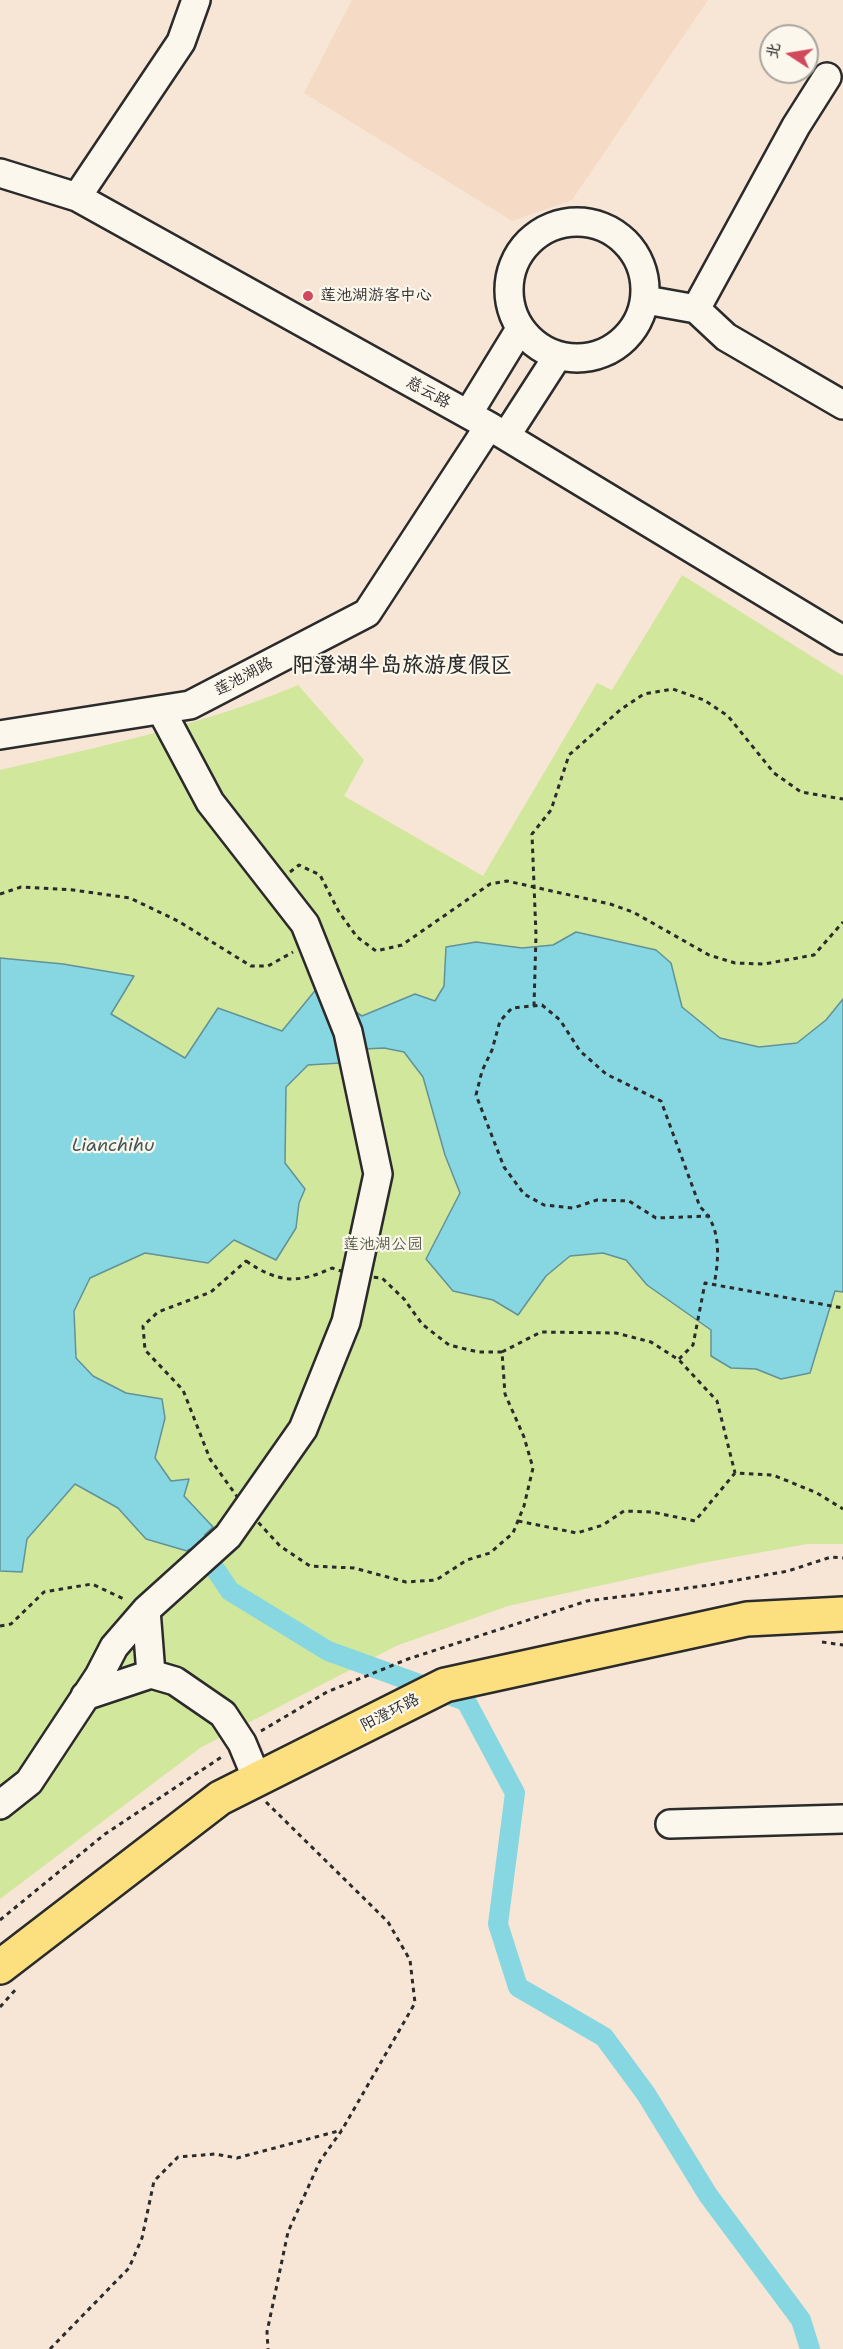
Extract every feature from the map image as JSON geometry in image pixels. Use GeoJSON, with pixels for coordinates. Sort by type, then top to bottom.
{"type":"FeatureCollection","features":[{"type":"Feature","properties":{"kind":"main road","name":"阳澄环路"},"geometry":{"type":"LineString","coordinates":[[10,1975],[220,1798],[264,1787],[389,1713],[445,1685],[747,1619],[843,1614]]}},
{"type":"Feature","properties":{"kind":"street"},"geometry":{"type":"LineString","coordinates":[[77,197],[181,42],[196,0]]}},
{"type":"Feature","properties":{"kind":"street"},"geometry":{"type":"LineString","coordinates":[[696,309],[796,126],[826,77]]}},
{"type":"Feature","properties":{"kind":"street","name":"慈云路"},"geometry":{"type":"LineString","coordinates":[[0,173],[77,197],[487,426],[843,640]]}},
{"type":"Feature","properties":{"kind":"street"},"geometry":{"type":"LineString","coordinates":[[584,222],[605,227],[623,239],[637,256],[645,276],[646,300],[638,323],[624,341],[604,354],[581,360],[557,357],[536,346],[520,329],[511,307],[509,285],[514,264],[525,246],[542,231],[562,223],[584,222]]}},
{"type":"Feature","properties":{"kind":"street"},"geometry":{"type":"LineString","coordinates":[[646,300],[696,309],[726,336],[843,405]]}},
{"type":"Feature","properties":{"kind":"street"},"geometry":{"type":"LineString","coordinates":[[487,426],[520,329]]}},
{"type":"Feature","properties":{"kind":"street"},"geometry":{"type":"LineString","coordinates":[[487,426],[557,357]]}},
{"type":"Feature","properties":{"kind":"street","name":"莲池湖路"},"geometry":{"type":"LineString","coordinates":[[0,735],[190,705],[367,613],[487,426]]}},
{"type":"Feature","properties":{"kind":"street"},"geometry":{"type":"LineString","coordinates":[[0,1805],[29,1782],[86,1696],[114,1647],[146,1610],[228,1536],[303,1429],[345,1322],[378,1174],[348,1032],[305,924],[210,802],[161,710]]}},
{"type":"Feature","properties":{"kind":"street"},"geometry":{"type":"LineString","coordinates":[[146,1610],[151,1674]]}},
{"type":"Feature","properties":{"kind":"street"},"geometry":{"type":"LineString","coordinates":[[86,1696],[151,1674],[175,1681],[223,1714],[242,1743],[264,1787]]}},
{"type":"Feature","properties":{"kind":"street"},"geometry":{"type":"LineString","coordinates":[[670,1824],[843,1819]]}},
{"type":"Feature","properties":{"kind":"path"},"geometry":{"type":"LineString","coordinates":[[534,1006],[536,935],[532,834],[551,810],[569,755],[620,710],[644,694],[673,689],[704,700],[728,716],[774,773],[801,792],[843,799]]}},
{"type":"Feature","properties":{"kind":"path"},"geometry":{"type":"LineString","coordinates":[[274,884],[299,866],[320,875],[339,912],[357,937],[376,951],[402,945],[490,884],[507,881],[610,904],[633,912],[700,951],[735,963],[764,964],[814,955],[843,922]]}},
{"type":"Feature","properties":{"kind":"path"},"geometry":{"type":"LineString","coordinates":[[0,894],[21,887],[72,890],[130,898],[178,921],[251,966],[268,966],[311,941]]}},
{"type":"Feature","properties":{"kind":"path"},"geometry":{"type":"LineString","coordinates":[[710,1216],[656,1218],[629,1201],[597,1200],[573,1208],[544,1205],[524,1194],[504,1167],[476,1095],[500,1021],[512,1008],[542,1005],[560,1020],[580,1051],[606,1074],[661,1101],[699,1207],[710,1216],[719,1255],[714,1285]]}},
{"type":"Feature","properties":{"kind":"path"},"geometry":{"type":"LineString","coordinates":[[502,1352],[505,1394],[524,1437],[533,1468],[513,1533],[490,1553],[467,1560],[436,1580],[406,1582],[354,1568],[310,1566],[280,1546],[246,1509],[210,1459],[183,1390],[145,1350],[143,1326],[158,1312],[211,1292],[246,1261],[264,1273],[291,1280],[310,1278],[332,1268],[356,1276],[382,1278],[404,1299],[422,1324],[449,1345],[478,1352],[502,1352],[541,1332],[616,1333],[651,1342],[679,1360],[717,1401],[735,1473]]}},
{"type":"Feature","properties":{"kind":"path"},"geometry":{"type":"LineString","coordinates":[[679,1360],[693,1345],[705,1283],[843,1308]]}},
{"type":"Feature","properties":{"kind":"path"},"geometry":{"type":"LineString","coordinates":[[518,1521],[577,1533],[603,1525],[624,1511],[652,1512],[695,1521],[735,1473]]}},
{"type":"Feature","properties":{"kind":"path"},"geometry":{"type":"LineString","coordinates":[[735,1473],[773,1475],[817,1492],[843,1509]]}},
{"type":"Feature","properties":{"kind":"path"},"geometry":{"type":"LineString","coordinates":[[0,1920],[105,1834],[242,1743],[329,1691],[408,1659],[587,1601],[710,1585],[788,1571],[831,1557],[843,1558]]}},
{"type":"Feature","properties":{"kind":"path"},"geometry":{"type":"LineString","coordinates":[[0,1626],[11,1624],[45,1592],[92,1584],[146,1610]]}},
{"type":"Feature","properties":{"kind":"path"},"geometry":{"type":"LineString","coordinates":[[818,1641],[843,1646]]}},
{"type":"Feature","properties":{"kind":"path"},"geometry":{"type":"LineString","coordinates":[[264,1787],[264,1799],[388,1922],[410,1960],[416,2003],[342,2130],[320,2161],[288,2232],[267,2332],[268,2349]]}},
{"type":"Feature","properties":{"kind":"path"},"geometry":{"type":"LineString","coordinates":[[0,2007],[10,1975]]}},
{"type":"Feature","properties":{"kind":"path"},"geometry":{"type":"LineString","coordinates":[[50,2349],[129,2268],[142,2238],[154,2181],[178,2157],[215,2154],[237,2158],[342,2130]]}},
{"type":"Feature","properties":{"kind":"shaded area"},"geometry":{"type":"Polygon","coordinates":[[[352,0],[708,0],[572,200],[512,221],[304,93],[352,0]]]}},
{"type":"Feature","properties":{"kind":"green space","name":"莲池湖公园"},"geometry":{"type":"Polygon","coordinates":[[[682,575],[843,676],[843,1544],[807,1544],[702,1563],[508,1606],[396,1646],[200,1748],[0,1899],[0,770],[188,724],[298,685],[364,760],[344,796],[483,876],[597,683],[612,690],[682,575]]]}},
{"type":"Feature","properties":{"kind":"water","name":"Lianchihu"},"geometry":{"type":"Polygon","coordinates":[[[576,932],[656,950],[671,963],[682,1007],[720,1038],[759,1047],[797,1043],[826,1020],[843,999],[843,1292],[835,1291],[810,1373],[781,1379],[756,1369],[731,1368],[711,1356],[711,1330],[647,1285],[626,1260],[603,1253],[570,1256],[546,1276],[518,1315],[493,1300],[453,1291],[426,1259],[460,1193],[445,1155],[423,1077],[404,1052],[384,1048],[364,1049],[340,1063],[308,1065],[286,1087],[285,1163],[305,1189],[299,1203],[296,1228],[276,1260],[234,1240],[208,1263],[145,1253],[90,1278],[74,1311],[76,1358],[93,1376],[126,1393],[162,1399],[165,1418],[155,1458],[171,1481],[189,1479],[184,1496],[213,1527],[187,1551],[146,1539],[118,1508],[75,1484],[27,1539],[22,1572],[0,1571],[0,958],[63,964],[134,976],[111,1014],[185,1058],[218,1008],[282,1031],[318,987],[362,1016],[415,994],[435,1001],[444,986],[446,947],[476,942],[522,948],[553,945],[576,932]]]}},
{"type":"Feature","properties":{"kind":"waterway"},"geometry":{"type":"LineString","coordinates":[[197,1542],[230,1591],[328,1651],[466,1701],[515,1793],[498,1924],[518,1987],[604,2037],[646,2094],[708,2195],[801,2320],[810,2349]]}},
{"type":"Feature","properties":{"kind":"place","name":"莲池湖游客中心"},"geometry":{"type":"Point","coordinates":[308,296]}},
{"type":"Feature","properties":{"kind":"district","name":"阳澄湖半岛旅游度假区"},"geometry":{"type":"Point","coordinates":[402,666]}}]}
